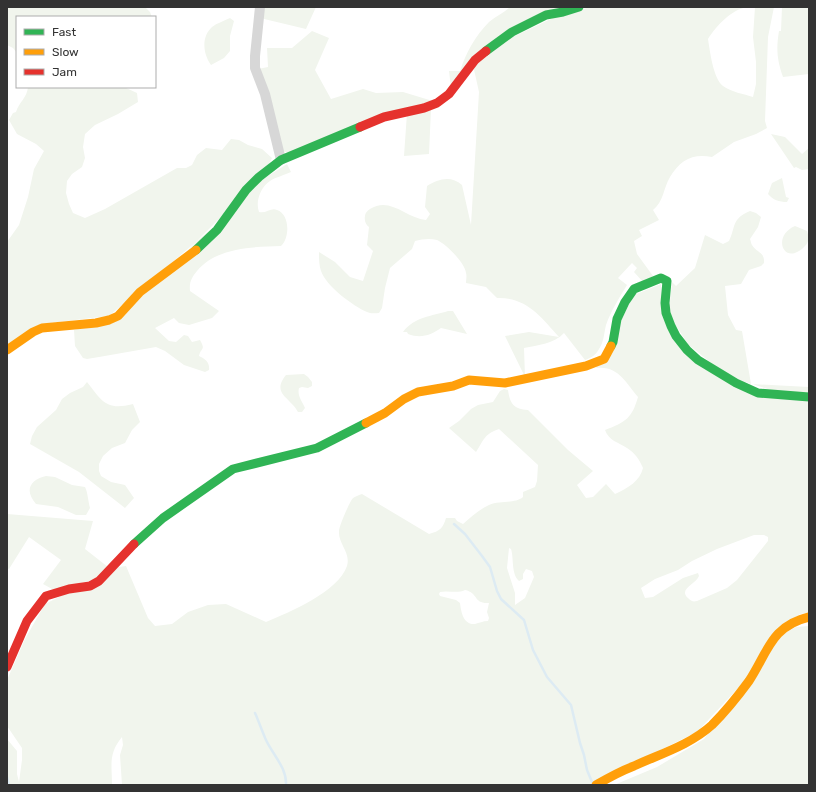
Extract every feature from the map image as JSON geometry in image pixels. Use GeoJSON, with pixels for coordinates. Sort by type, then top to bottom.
{"type":"FeatureCollection","features":[{"type":"Feature","properties":{"kind":"street"},"geometry":{"type":"LineString","coordinates":[[260,7],[255,68],[265,94],[281,160]]}},
{"type":"Feature","properties":{"kind":"street"},"geometry":{"type":"LineString","coordinates":[[7,350],[33,332],[42,328],[96,323],[118,316],[140,292],[175,267],[217,230],[246,190],[259,177],[281,160],[384,117],[424,108],[437,103],[449,94],[475,60],[495,43],[512,32],[546,15],[579,7]]}},
{"type":"Feature","properties":{"kind":"street"},"geometry":{"type":"LineString","coordinates":[[7,667],[27,621],[46,596],[69,588],[90,586],[99,581],[132,546],[163,518],[233,469],[317,448],[349,433],[385,413],[404,398],[418,392],[453,386],[469,380],[505,383],[586,366],[604,360],[613,342],[616,319],[625,302],[634,289],[656,279],[661,278],[667,281],[665,303],[666,313],[671,326],[676,336],[687,350],[698,360],[736,383],[758,393],[809,397]]}},
{"type":"Feature","properties":{"kind":"street"},"geometry":{"type":"LineString","coordinates":[[596,785],[609,777],[679,747],[699,735],[715,721],[744,688],[761,658],[783,627],[795,620],[809,617]]}},
{"type":"Feature","properties":{"kind":"shaded area"},"geometry":{"type":"Polygon","coordinates":[[[7,7],[145,7],[152,16],[16,16],[16,52],[13,48],[7,45],[7,7]]]}},
{"type":"Feature","properties":{"kind":"shaded area"},"geometry":{"type":"Polygon","coordinates":[[[262,7],[316,7],[306,29],[260,18],[262,7]]]}},
{"type":"Feature","properties":{"kind":"shaded area"},"geometry":{"type":"Polygon","coordinates":[[[510,7],[571,7],[514,27],[451,88],[449,71],[460,71],[468,51],[479,33],[489,22],[510,7]]]}},
{"type":"Feature","properties":{"kind":"shaded area"},"geometry":{"type":"Polygon","coordinates":[[[590,7],[747,7],[735,11],[725,19],[708,39],[714,71],[723,86],[738,93],[753,97],[756,84],[756,62],[753,37],[755,7],[774,7],[768,37],[765,121],[767,128],[756,134],[734,142],[712,157],[699,156],[688,159],[674,171],[659,203],[653,210],[659,220],[639,230],[642,236],[634,241],[637,254],[653,276],[643,282],[634,272],[637,268],[632,263],[618,278],[627,285],[610,315],[601,346],[596,353],[585,360],[564,333],[556,340],[551,342],[524,348],[525,377],[505,336],[529,332],[559,337],[539,316],[525,305],[517,301],[497,298],[486,287],[466,283],[465,269],[459,259],[445,245],[434,239],[415,241],[412,249],[390,268],[382,308],[379,313],[367,312],[334,289],[328,283],[321,271],[319,252],[335,262],[350,277],[363,281],[373,251],[367,245],[369,227],[365,220],[365,215],[370,209],[384,205],[391,206],[412,216],[426,220],[430,214],[425,207],[427,186],[436,181],[449,179],[462,185],[471,225],[479,92],[473,65],[500,43],[557,16],[590,7]]]}},
{"type":"Feature","properties":{"kind":"shaded area"},"geometry":{"type":"Polygon","coordinates":[[[782,7],[809,7],[809,74],[783,77],[779,65],[777,49],[779,31],[781,31],[782,7]]]}},
{"type":"Feature","properties":{"kind":"shaded area"},"geometry":{"type":"Polygon","coordinates":[[[230,18],[234,21],[230,36],[230,51],[224,58],[211,65],[206,56],[204,46],[208,31],[218,23],[230,18]]]}},
{"type":"Feature","properties":{"kind":"shaded area"},"geometry":{"type":"Polygon","coordinates":[[[312,31],[329,38],[315,70],[331,99],[363,89],[376,93],[403,92],[436,102],[291,153],[281,151],[258,69],[268,67],[267,48],[292,48],[312,31]]]}},
{"type":"Feature","properties":{"kind":"shaded area"},"geometry":{"type":"Polygon","coordinates":[[[28,88],[126,88],[137,93],[138,102],[95,125],[85,134],[83,147],[85,158],[82,167],[72,174],[67,181],[66,193],[73,213],[85,218],[105,209],[177,168],[186,168],[192,165],[197,155],[206,148],[222,150],[231,139],[239,140],[248,145],[262,149],[272,158],[269,164],[223,219],[109,316],[50,323],[7,348],[7,242],[19,225],[28,197],[34,169],[44,151],[36,144],[17,134],[9,120],[13,113],[16,112],[28,88]]]}},
{"type":"Feature","properties":{"kind":"shaded area"},"geometry":{"type":"Polygon","coordinates":[[[431,109],[429,154],[404,156],[407,113],[431,109]]]}},
{"type":"Feature","properties":{"kind":"shaded area"},"geometry":{"type":"Polygon","coordinates":[[[771,134],[785,137],[802,154],[809,148],[809,169],[802,170],[796,167],[794,168],[771,134]]]}},
{"type":"Feature","properties":{"kind":"shaded area"},"geometry":{"type":"Polygon","coordinates":[[[287,164],[291,172],[270,181],[264,187],[258,199],[259,212],[275,209],[281,212],[284,216],[287,232],[286,238],[281,246],[236,250],[215,257],[205,263],[192,278],[190,282],[190,291],[219,311],[212,318],[189,325],[179,323],[174,318],[155,328],[169,341],[176,342],[184,335],[188,336],[192,342],[200,340],[203,348],[199,356],[208,363],[209,370],[205,372],[184,365],[165,351],[156,347],[87,359],[83,358],[75,346],[74,330],[119,319],[252,186],[287,164]]]}},
{"type":"Feature","properties":{"kind":"shaded area"},"geometry":{"type":"Polygon","coordinates":[[[782,178],[786,197],[789,198],[787,202],[776,200],[768,194],[772,183],[782,178]]]}},
{"type":"Feature","properties":{"kind":"shaded area"},"geometry":{"type":"Polygon","coordinates":[[[750,211],[761,217],[758,227],[750,239],[754,248],[762,255],[764,263],[761,266],[749,270],[741,284],[725,286],[728,315],[736,330],[742,331],[751,384],[809,387],[809,395],[765,392],[720,370],[680,338],[669,311],[672,282],[676,286],[695,268],[705,235],[723,244],[729,241],[737,220],[750,211]]]}},
{"type":"Feature","properties":{"kind":"shaded area"},"geometry":{"type":"Polygon","coordinates":[[[795,226],[807,231],[808,239],[805,246],[798,252],[791,254],[786,252],[783,248],[783,236],[795,226]]]}},
{"type":"Feature","properties":{"kind":"shaded area"},"geometry":{"type":"Polygon","coordinates":[[[661,284],[662,304],[704,369],[809,402],[809,613],[800,614],[740,686],[697,732],[589,785],[122,785],[120,755],[123,745],[122,737],[113,754],[111,766],[112,785],[7,785],[7,739],[17,751],[17,774],[19,782],[22,748],[7,726],[7,680],[25,639],[45,604],[119,567],[126,566],[148,618],[155,626],[172,624],[188,612],[208,605],[226,604],[266,622],[288,613],[324,593],[342,575],[348,561],[346,552],[340,540],[339,531],[347,508],[353,498],[362,494],[429,534],[440,529],[446,518],[455,518],[463,524],[486,507],[493,504],[520,499],[523,497],[523,492],[535,487],[538,465],[499,429],[487,435],[476,452],[449,428],[459,421],[471,409],[478,405],[493,402],[500,391],[504,389],[508,390],[510,399],[516,407],[528,410],[568,450],[593,471],[577,485],[586,498],[593,497],[606,484],[615,494],[633,484],[639,477],[643,468],[632,452],[611,439],[605,430],[623,422],[630,415],[638,397],[616,372],[610,369],[596,368],[634,295],[661,284]],[[754,535],[717,549],[692,561],[678,570],[655,579],[641,588],[645,598],[653,597],[683,578],[698,573],[699,576],[697,579],[686,589],[685,592],[685,595],[691,601],[697,601],[727,588],[737,580],[768,541],[768,537],[764,535],[754,535]],[[509,548],[507,568],[515,593],[515,605],[525,598],[534,577],[532,571],[526,569],[523,574],[523,579],[519,581],[516,578],[512,553],[511,549],[509,548]],[[469,591],[440,592],[439,594],[440,596],[456,600],[460,603],[463,617],[471,624],[488,621],[489,618],[487,612],[489,603],[480,602],[469,591]]]}},
{"type":"Feature","properties":{"kind":"shaded area"},"geometry":{"type":"Polygon","coordinates":[[[448,311],[453,311],[467,334],[441,328],[433,333],[422,336],[403,332],[412,323],[418,320],[448,311]]]}},
{"type":"Feature","properties":{"kind":"shaded area"},"geometry":{"type":"Polygon","coordinates":[[[304,374],[312,382],[312,386],[308,388],[299,388],[299,396],[305,408],[302,412],[298,412],[283,395],[280,387],[286,375],[304,374]]]}},
{"type":"Feature","properties":{"kind":"shaded area"},"geometry":{"type":"Polygon","coordinates":[[[87,382],[106,403],[117,406],[133,404],[140,422],[132,430],[125,443],[112,448],[103,456],[99,464],[101,476],[111,482],[125,485],[134,498],[125,508],[79,472],[30,444],[37,427],[56,410],[62,399],[70,393],[83,387],[87,382]]]}},
{"type":"Feature","properties":{"kind":"shaded area"},"geometry":{"type":"Polygon","coordinates":[[[46,476],[55,477],[72,485],[85,487],[90,508],[86,515],[76,515],[58,507],[36,504],[30,494],[30,486],[36,480],[46,476]]]}},
{"type":"Feature","properties":{"kind":"shaded area"},"geometry":{"type":"Polygon","coordinates":[[[7,514],[93,521],[85,549],[108,567],[96,579],[54,590],[43,584],[61,560],[29,537],[9,569],[7,568],[7,514]]]}},
{"type":"Feature","properties":{"kind":"shaded area"},"geometry":{"type":"Polygon","coordinates":[[[809,626],[809,785],[614,785],[657,767],[704,739],[783,634],[796,627],[809,626]]]}},
{"type":"Feature","properties":{"kind":"waterway"},"geometry":{"type":"LineString","coordinates":[[454,524],[465,534],[490,567],[501,599],[524,620],[533,650],[547,677],[571,705],[587,770],[592,782]]}},
{"type":"Feature","properties":{"kind":"waterway"},"geometry":{"type":"LineString","coordinates":[[255,713],[266,740],[282,767],[286,779],[286,785]]}},
{"type":"Feature","properties":{"kind":"waterway"},"geometry":{"type":"LineString","coordinates":[[7,777],[9,785]]}},
{"type":"Feature","properties":{"kind":"traffic: fast"},"geometry":{"type":"LineString","coordinates":[[486,51],[512,32],[546,15],[579,7]]}},
{"type":"Feature","properties":{"kind":"traffic: fast"},"geometry":{"type":"LineString","coordinates":[[196,250],[217,230],[246,190],[259,177],[281,160],[360,127]]}},
{"type":"Feature","properties":{"kind":"traffic: fast"},"geometry":{"type":"LineString","coordinates":[[611,346],[617,319],[625,302],[634,289],[661,278],[667,281],[665,303],[666,313],[671,326],[676,336],[687,350],[698,360],[736,383],[758,393],[809,397]]}},
{"type":"Feature","properties":{"kind":"traffic: fast"},"geometry":{"type":"LineString","coordinates":[[134,544],[163,518],[233,469],[317,448],[366,423]]}},
{"type":"Feature","properties":{"kind":"traffic: slow"},"geometry":{"type":"LineString","coordinates":[[7,350],[33,332],[42,328],[96,323],[118,316],[140,292],[196,250]]}},
{"type":"Feature","properties":{"kind":"traffic: slow"},"geometry":{"type":"LineString","coordinates":[[366,423],[418,392],[453,386],[469,380],[505,383],[586,366],[604,359],[611,346]]}},
{"type":"Feature","properties":{"kind":"traffic: slow"},"geometry":{"type":"LineString","coordinates":[[596,785],[624,770],[685,744],[712,725],[745,687],[766,650],[778,634],[796,621],[809,617]]}},
{"type":"Feature","properties":{"kind":"traffic: jam"},"geometry":{"type":"LineString","coordinates":[[360,127],[384,117],[424,108],[437,103],[449,94],[475,60],[486,51]]}},
{"type":"Feature","properties":{"kind":"traffic: jam"},"geometry":{"type":"LineString","coordinates":[[7,667],[27,621],[46,596],[69,589],[90,586],[99,581],[134,544]]}}]}
